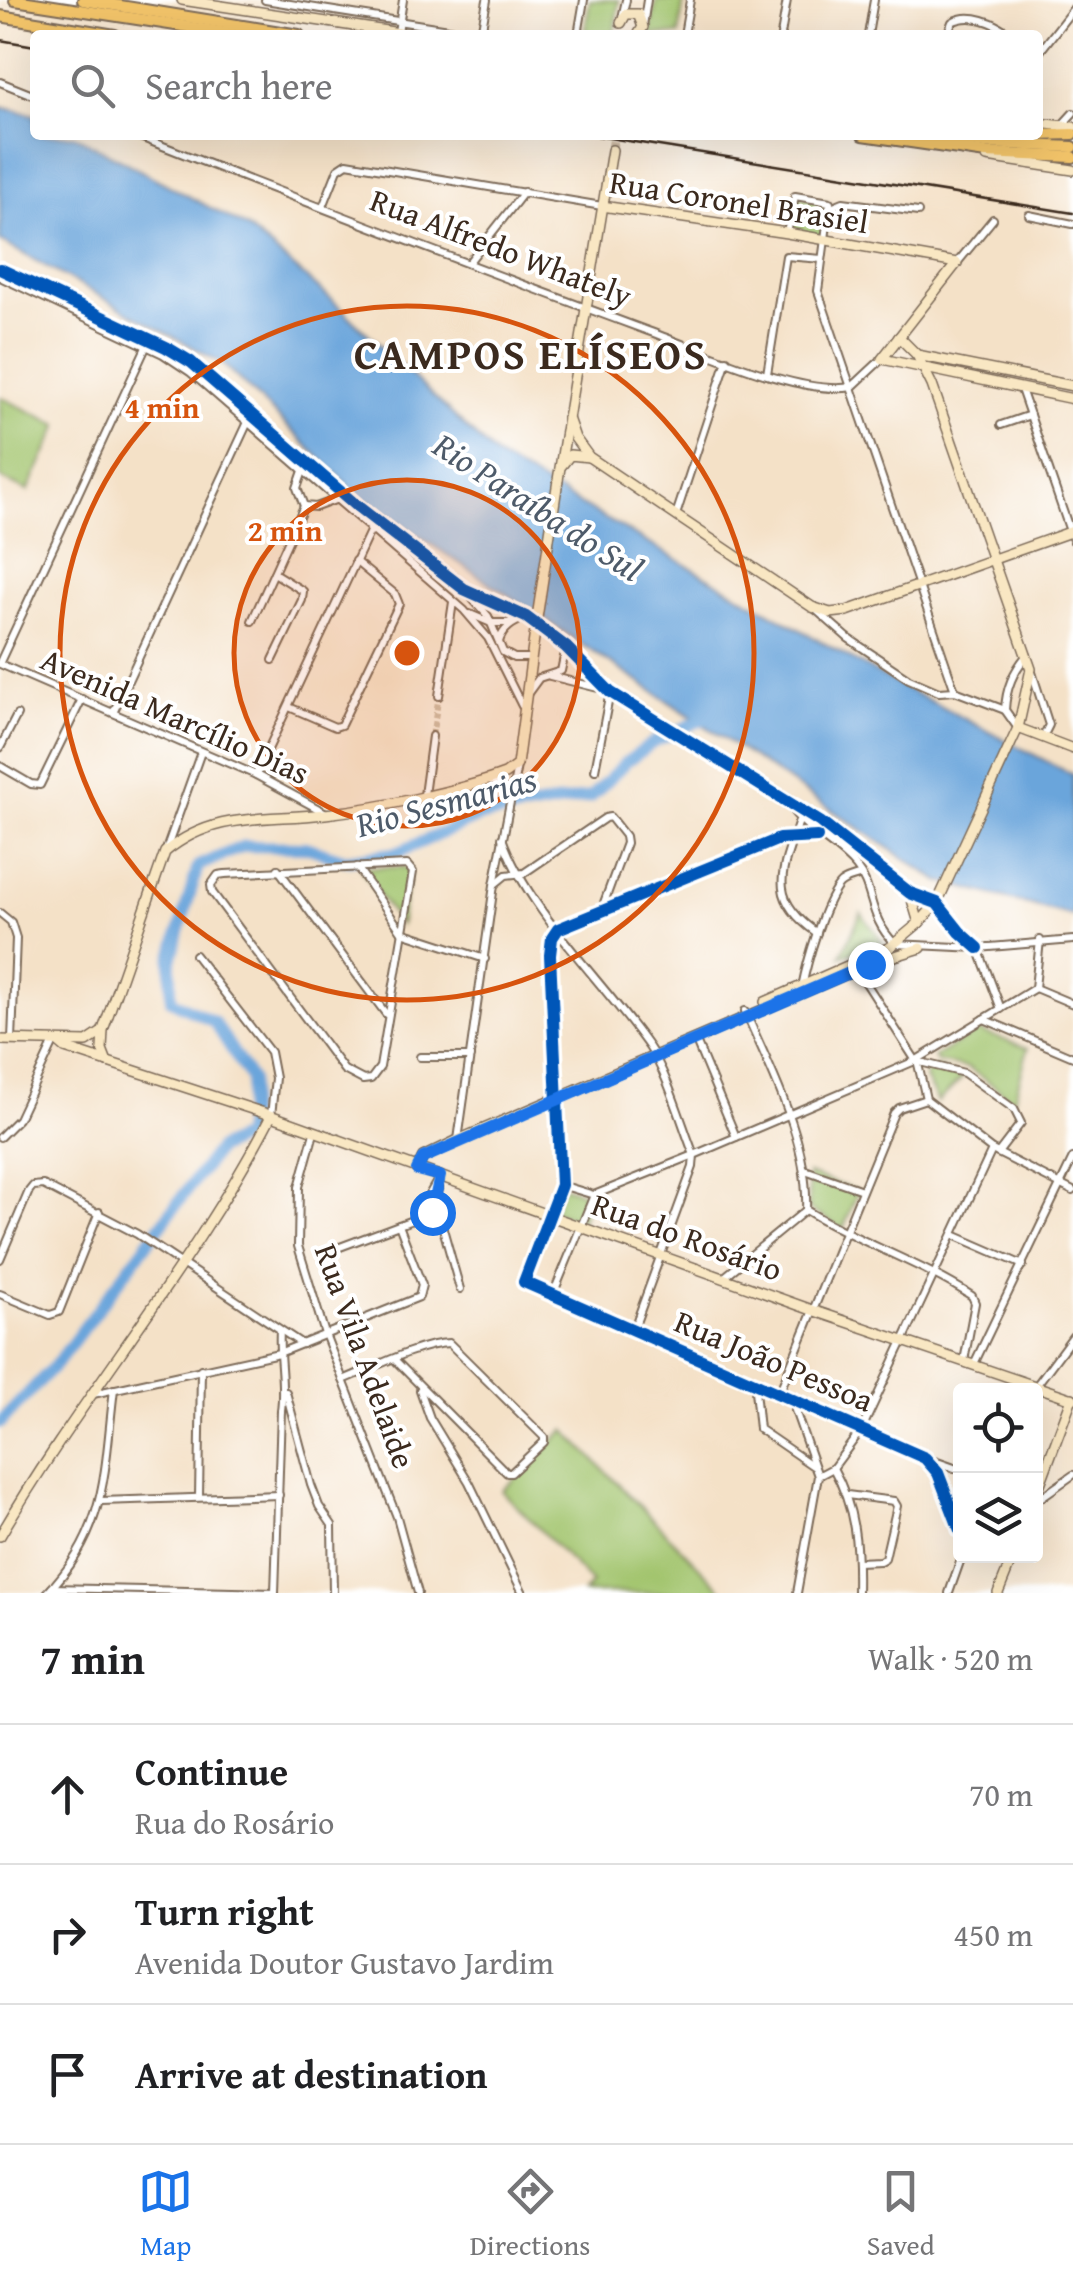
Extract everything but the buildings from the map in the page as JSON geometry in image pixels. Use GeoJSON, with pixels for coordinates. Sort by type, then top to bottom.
{"type":"FeatureCollection","features":[{"type":"Feature","properties":{"kind":"highway"},"geometry":{"type":"LineString","coordinates":[[14,0],[208,30]]}},
{"type":"Feature","properties":{"kind":"highway"},"geometry":{"type":"LineString","coordinates":[[83,0],[268,30]]}},
{"type":"Feature","properties":{"kind":"highway"},"geometry":{"type":"LineString","coordinates":[[0,16],[85,30]]}},
{"type":"Feature","properties":{"kind":"highway"},"geometry":{"type":"LineString","coordinates":[[1043,133],[1073,131]]}},
{"type":"Feature","properties":{"kind":"highway"},"geometry":{"type":"LineString","coordinates":[[932,141],[1073,146]]}},
{"type":"Feature","properties":{"kind":"highway"},"geometry":{"type":"LineString","coordinates":[[932,141],[1011,155],[1073,157]]}},
{"type":"Feature","properties":{"kind":"street"},"geometry":{"type":"LineString","coordinates":[[187,0],[431,30]]}},
{"type":"Feature","properties":{"kind":"street"},"geometry":{"type":"LineString","coordinates":[[265,0],[313,4],[405,30]]}},
{"type":"Feature","properties":{"kind":"street"},"geometry":{"type":"LineString","coordinates":[[399,27],[403,0]]}},
{"type":"Feature","properties":{"kind":"street"},"geometry":{"type":"LineString","coordinates":[[485,30],[488,0]]}},
{"type":"Feature","properties":{"kind":"street"},"geometry":{"type":"LineString","coordinates":[[579,30],[584,0]]}},
{"type":"Feature","properties":{"kind":"street"},"geometry":{"type":"LineString","coordinates":[[622,30],[626,0]]}},
{"type":"Feature","properties":{"kind":"street"},"geometry":{"type":"LineString","coordinates":[[641,30],[647,0]]}},
{"type":"Feature","properties":{"kind":"street"},"geometry":{"type":"LineString","coordinates":[[685,30],[690,0]]}},
{"type":"Feature","properties":{"kind":"street"},"geometry":{"type":"LineString","coordinates":[[782,30],[786,0]]}},
{"type":"Feature","properties":{"kind":"street"},"geometry":{"type":"LineString","coordinates":[[869,30],[874,0]]}},
{"type":"Feature","properties":{"kind":"street"},"geometry":{"type":"LineString","coordinates":[[1043,48],[1072,13]]}},
{"type":"Feature","properties":{"kind":"street"},"geometry":{"type":"LineString","coordinates":[[621,23],[626,14],[636,14],[642,18],[641,30]]}},
{"type":"Feature","properties":{"kind":"street"},"geometry":{"type":"LineString","coordinates":[[949,30],[958,17],[982,20],[1001,30]]}},
{"type":"Feature","properties":{"kind":"street"},"geometry":{"type":"LineString","coordinates":[[0,82],[30,94]]}},
{"type":"Feature","properties":{"kind":"street"},"geometry":{"type":"LineString","coordinates":[[1043,131],[1061,126],[1073,114]]}},
{"type":"Feature","properties":{"kind":"street"},"geometry":{"type":"LineString","coordinates":[[1043,124],[1073,131]]}},
{"type":"Feature","properties":{"kind":"street","name":"Rua Alfredo Whately"},"geometry":{"type":"LineString","coordinates":[[148,140],[767,374],[822,388],[852,387]]}},
{"type":"Feature","properties":{"kind":"street"},"geometry":{"type":"LineString","coordinates":[[932,141],[1033,166],[1073,170]]}},
{"type":"Feature","properties":{"kind":"street"},"geometry":{"type":"LineString","coordinates":[[458,1138],[494,885],[517,765],[612,150]]}},
{"type":"Feature","properties":{"kind":"street","name":"Rua Coronel Brasiel"},"geometry":{"type":"LineString","coordinates":[[323,207],[338,169],[346,163],[957,264]]}},
{"type":"Feature","properties":{"kind":"street"},"geometry":{"type":"LineString","coordinates":[[469,262],[524,192]]}},
{"type":"Feature","properties":{"kind":"street"},"geometry":{"type":"LineString","coordinates":[[787,233],[795,196],[828,201],[831,207],[818,292],[955,691]]}},
{"type":"Feature","properties":{"kind":"street"},"geometry":{"type":"LineString","coordinates":[[831,207],[843,202],[918,212]]}},
{"type":"Feature","properties":{"kind":"street"},"geometry":{"type":"LineString","coordinates":[[1029,215],[1073,224]]}},
{"type":"Feature","properties":{"kind":"street"},"geometry":{"type":"LineString","coordinates":[[852,387],[882,359],[993,219]]}},
{"type":"Feature","properties":{"kind":"street"},"geometry":{"type":"LineString","coordinates":[[767,374],[786,258],[790,254],[822,258]]}},
{"type":"Feature","properties":{"kind":"street"},"geometry":{"type":"LineString","coordinates":[[0,269],[148,343],[190,372],[464,610],[495,650],[524,711]]}},
{"type":"Feature","properties":{"kind":"street"},"geometry":{"type":"LineString","coordinates":[[0,278],[191,362],[377,522],[464,589],[481,606],[498,645],[508,656],[531,658]]}},
{"type":"Feature","properties":{"kind":"street"},"geometry":{"type":"LineString","coordinates":[[899,337],[917,356],[932,385],[1049,725],[1043,738]]}},
{"type":"Feature","properties":{"kind":"street"},"geometry":{"type":"LineString","coordinates":[[0,663],[148,343]]}},
{"type":"Feature","properties":{"kind":"street"},"geometry":{"type":"LineString","coordinates":[[917,356],[1073,386]]}},
{"type":"Feature","properties":{"kind":"street"},"geometry":{"type":"LineString","coordinates":[[882,359],[1073,400]]}},
{"type":"Feature","properties":{"kind":"street"},"geometry":{"type":"LineString","coordinates":[[676,515],[728,360]]}},
{"type":"Feature","properties":{"kind":"street"},"geometry":{"type":"LineString","coordinates":[[812,607],[838,614],[1072,534],[1021,388]]}},
{"type":"Feature","properties":{"kind":"street"},"geometry":{"type":"LineString","coordinates":[[1001,426],[1030,414]]}},
{"type":"Feature","properties":{"kind":"street"},"geometry":{"type":"LineString","coordinates":[[568,418],[575,438],[589,457],[812,607],[848,638],[909,679],[939,692],[955,691],[1004,710],[1018,728],[1073,749]]}},
{"type":"Feature","properties":{"kind":"street"},"geometry":{"type":"LineString","coordinates":[[113,713],[248,422]]}},
{"type":"Feature","properties":{"kind":"street"},"geometry":{"type":"LineString","coordinates":[[559,475],[570,455],[589,457]]}},
{"type":"Feature","properties":{"kind":"street"},"geometry":{"type":"LineString","coordinates":[[252,622],[304,506],[297,488],[303,471]]}},
{"type":"Feature","properties":{"kind":"street"},"geometry":{"type":"LineString","coordinates":[[304,506],[316,507],[335,500]]}},
{"type":"Feature","properties":{"kind":"street"},"geometry":{"type":"LineString","coordinates":[[256,775],[355,561],[377,522]]}},
{"type":"Feature","properties":{"kind":"street"},"geometry":{"type":"LineString","coordinates":[[289,707],[335,727],[341,725],[399,604],[395,594],[355,561]]}},
{"type":"Feature","properties":{"kind":"street"},"geometry":{"type":"LineString","coordinates":[[273,660],[302,600],[302,591],[274,573]]}},
{"type":"Feature","properties":{"kind":"street"},"geometry":{"type":"LineString","coordinates":[[464,589],[526,617],[566,647],[609,691],[820,822],[910,893],[936,902],[978,948],[1001,1009]]}},
{"type":"Feature","properties":{"kind":"street"},"geometry":{"type":"LineString","coordinates":[[439,696],[453,601]]}},
{"type":"Feature","properties":{"kind":"street"},"geometry":{"type":"LineString","coordinates":[[464,610],[491,623],[512,624]]}},
{"type":"Feature","properties":{"kind":"street"},"geometry":{"type":"LineString","coordinates":[[498,645],[503,631],[526,617]]}},
{"type":"Feature","properties":{"kind":"street"},"geometry":{"type":"LineString","coordinates":[[526,699],[536,680],[562,671],[566,647]]}},
{"type":"Feature","properties":{"kind":"street"},"geometry":{"type":"LineString","coordinates":[[1004,710],[1012,676],[1026,655]]}},
{"type":"Feature","properties":{"kind":"street","name":"Avenida Marcílio Dias"},"geometry":{"type":"LineString","coordinates":[[0,663],[256,775],[329,814]]}},
{"type":"Feature","properties":{"kind":"street"},"geometry":{"type":"LineString","coordinates":[[870,964],[920,923],[946,885],[1018,728],[1031,669]]}},
{"type":"Feature","properties":{"kind":"street"},"geometry":{"type":"LineString","coordinates":[[547,675],[609,691]]}},
{"type":"Feature","properties":{"kind":"street"},"geometry":{"type":"LineString","coordinates":[[595,770],[609,691]]}},
{"type":"Feature","properties":{"kind":"street"},"geometry":{"type":"LineString","coordinates":[[0,766],[40,785],[82,699]]}},
{"type":"Feature","properties":{"kind":"street"},"geometry":{"type":"LineString","coordinates":[[0,748],[16,715]]}},
{"type":"Feature","properties":{"kind":"street"},"geometry":{"type":"LineString","coordinates":[[424,795],[432,736]]}},
{"type":"Feature","properties":{"kind":"street"},"geometry":{"type":"LineString","coordinates":[[108,1062],[102,1049],[103,1030],[201,752]]}},
{"type":"Feature","properties":{"kind":"street"},"geometry":{"type":"LineString","coordinates":[[165,852],[186,834],[223,822],[329,814],[486,781],[517,765]]}},
{"type":"Feature","properties":{"kind":"street"},"geometry":{"type":"LineString","coordinates":[[486,781],[500,785],[509,800]]}},
{"type":"Feature","properties":{"kind":"street"},"geometry":{"type":"LineString","coordinates":[[787,802],[799,821],[856,866],[876,920],[894,945]]}},
{"type":"Feature","properties":{"kind":"street"},"geometry":{"type":"LineString","coordinates":[[494,885],[506,875],[520,876],[610,818],[626,844],[601,910]]}},
{"type":"Feature","properties":{"kind":"street"},"geometry":{"type":"LineString","coordinates":[[799,821],[781,874],[783,895],[789,909],[818,933]]}},
{"type":"Feature","properties":{"kind":"street"},"geometry":{"type":"LineString","coordinates":[[814,834],[814,825],[820,822]]}},
{"type":"Feature","properties":{"kind":"street"},"geometry":{"type":"LineString","coordinates":[[550,1213],[560,1185],[550,955],[552,938],[558,929],[794,836],[814,834]]}},
{"type":"Feature","properties":{"kind":"street"},"geometry":{"type":"LineString","coordinates":[[503,835],[520,876],[653,1054],[694,1155],[633,1331]]}},
{"type":"Feature","properties":{"kind":"street"},"geometry":{"type":"LineString","coordinates":[[407,866],[413,872],[376,1074],[363,1080],[344,1070],[212,892],[211,885],[218,876],[278,869],[407,866]]}},
{"type":"Feature","properties":{"kind":"street"},"geometry":{"type":"LineString","coordinates":[[357,867],[402,932],[485,959]]}},
{"type":"Feature","properties":{"kind":"street"},"geometry":{"type":"LineString","coordinates":[[278,869],[386,1015]]}},
{"type":"Feature","properties":{"kind":"street"},"geometry":{"type":"LineString","coordinates":[[803,989],[818,933],[839,885],[861,875]]}},
{"type":"Feature","properties":{"kind":"street"},"geometry":{"type":"LineString","coordinates":[[910,893],[920,923]]}},
{"type":"Feature","properties":{"kind":"street"},"geometry":{"type":"LineString","coordinates":[[0,913],[13,926],[16,938],[12,1040]]}},
{"type":"Feature","properties":{"kind":"street"},"geometry":{"type":"LineString","coordinates":[[1035,988],[1040,940]]}},
{"type":"Feature","properties":{"kind":"street"},"geometry":{"type":"LineString","coordinates":[[401,1163],[803,989],[894,945],[978,948],[1073,940]]}},
{"type":"Feature","properties":{"kind":"street"},"geometry":{"type":"LineString","coordinates":[[803,989],[921,948]]}},
{"type":"Feature","properties":{"kind":"street"},"geometry":{"type":"LineString","coordinates":[[0,1536],[30,1484],[217,1214],[268,1114],[276,1078],[270,1052],[194,955]]}},
{"type":"Feature","properties":{"kind":"street"},"geometry":{"type":"LineString","coordinates":[[857,970],[915,1061],[926,1099],[995,1151],[1073,1191]]}},
{"type":"Feature","properties":{"kind":"street"},"geometry":{"type":"LineString","coordinates":[[560,1185],[594,1195],[694,1155],[915,1061],[1035,988]]}},
{"type":"Feature","properties":{"kind":"street"},"geometry":{"type":"LineString","coordinates":[[1035,988],[1073,1004]]}},
{"type":"Feature","properties":{"kind":"street"},"geometry":{"type":"LineString","coordinates":[[653,1054],[746,1014]]}},
{"type":"Feature","properties":{"kind":"street"},"geometry":{"type":"LineString","coordinates":[[746,1014],[789,1115],[804,1170],[806,1210]]}},
{"type":"Feature","properties":{"kind":"street"},"geometry":{"type":"LineString","coordinates":[[984,1020],[1073,1057]]}},
{"type":"Feature","properties":{"kind":"street"},"geometry":{"type":"LineString","coordinates":[[0,1040],[92,1041],[103,1030]]}},
{"type":"Feature","properties":{"kind":"street"},"geometry":{"type":"LineString","coordinates":[[695,1038],[736,1136]]}},
{"type":"Feature","properties":{"kind":"street"},"geometry":{"type":"LineString","coordinates":[[0,1137],[18,1119],[56,1042]]}},
{"type":"Feature","properties":{"kind":"street","name":"Rua do Rosário"},"geometry":{"type":"LineString","coordinates":[[56,1042],[1027,1383]]}},
{"type":"Feature","properties":{"kind":"street"},"geometry":{"type":"LineString","coordinates":[[420,1057],[470,1057]]}},
{"type":"Feature","properties":{"kind":"street"},"geometry":{"type":"LineString","coordinates":[[754,1381],[760,1429],[817,1471],[833,1468],[862,1428],[995,1151],[1020,1126],[1014,1109],[961,1072],[915,1061]]}},
{"type":"Feature","properties":{"kind":"street"},"geometry":{"type":"LineString","coordinates":[[780,1392],[896,1110],[926,1099]]}},
{"type":"Feature","properties":{"kind":"street","name":"Rua Vila Adelaide"},"geometry":{"type":"LineString","coordinates":[[314,1133],[299,1187],[296,1228],[303,1268],[397,1516],[418,1593]]}},
{"type":"Feature","properties":{"kind":"street"},"geometry":{"type":"LineString","coordinates":[[417,1170],[423,1158],[458,1138]]}},
{"type":"Feature","properties":{"kind":"street"},"geometry":{"type":"LineString","coordinates":[[969,1363],[1023,1265],[1073,1158]]}},
{"type":"Feature","properties":{"kind":"street"},"geometry":{"type":"LineString","coordinates":[[804,1170],[862,1190]]}},
{"type":"Feature","properties":{"kind":"street"},"geometry":{"type":"LineString","coordinates":[[340,1248],[419,1216],[439,1179]]}},
{"type":"Feature","properties":{"kind":"street"},"geometry":{"type":"LineString","coordinates":[[439,1179],[432,1212],[442,1225],[460,1288]]}},
{"type":"Feature","properties":{"kind":"street"},"geometry":{"type":"LineString","coordinates":[[0,1258],[33,1186],[44,1185],[137,1234],[303,1344]]}},
{"type":"Feature","properties":{"kind":"street"},"geometry":{"type":"LineString","coordinates":[[552,1297],[594,1195]]}},
{"type":"Feature","properties":{"kind":"street"},"geometry":{"type":"LineString","coordinates":[[806,1210],[845,1234],[934,1275],[974,1300],[969,1363]]}},
{"type":"Feature","properties":{"kind":"street"},"geometry":{"type":"LineString","coordinates":[[723,1278],[806,1210]]}},
{"type":"Feature","properties":{"kind":"street"},"geometry":{"type":"LineString","coordinates":[[0,1294],[50,1315],[59,1312],[99,1212]]}},
{"type":"Feature","properties":{"kind":"street","name":"Rua João Pessoa"},"geometry":{"type":"LineString","coordinates":[[550,1213],[525,1285],[953,1468]]}},
{"type":"Feature","properties":{"kind":"street"},"geometry":{"type":"LineString","coordinates":[[92,1395],[278,1352],[422,1294],[399,1225]]}},
{"type":"Feature","properties":{"kind":"street"},"geometry":{"type":"LineString","coordinates":[[954,1235],[1023,1265]]}},
{"type":"Feature","properties":{"kind":"street"},"geometry":{"type":"LineString","coordinates":[[280,1329],[278,1352],[285,1390],[319,1506],[332,1525],[334,1593]]}},
{"type":"Feature","properties":{"kind":"street"},"geometry":{"type":"LineString","coordinates":[[1038,1383],[1073,1336]]}},
{"type":"Feature","properties":{"kind":"street"},"geometry":{"type":"LineString","coordinates":[[343,1380],[395,1360],[443,1343],[460,1351],[544,1437],[542,1443],[507,1473],[395,1360]]}},
{"type":"Feature","properties":{"kind":"street"},"geometry":{"type":"LineString","coordinates":[[198,1497],[201,1369]]}},
{"type":"Feature","properties":{"kind":"street"},"geometry":{"type":"LineString","coordinates":[[418,1384],[430,1418],[469,1482],[523,1593]]}},
{"type":"Feature","properties":{"kind":"street"},"geometry":{"type":"LineString","coordinates":[[50,1590],[86,1540],[101,1501],[114,1388]]}},
{"type":"Feature","properties":{"kind":"street","name":"Rua do Rosário"},"geometry":{"type":"LineString","coordinates":[[1043,1389],[1072,1399]]}},
{"type":"Feature","properties":{"kind":"street"},"geometry":{"type":"LineString","coordinates":[[50,1590],[275,1593],[281,1410],[285,1390]]}},
{"type":"Feature","properties":{"kind":"street"},"geometry":{"type":"LineString","coordinates":[[790,1398],[817,1471],[798,1591],[808,1593]]}},
{"type":"Feature","properties":{"kind":"street"},"geometry":{"type":"LineString","coordinates":[[1043,1479],[1072,1399]]}},
{"type":"Feature","properties":{"kind":"street"},"geometry":{"type":"LineString","coordinates":[[925,1458],[938,1473],[953,1512]]}},
{"type":"Feature","properties":{"kind":"street"},"geometry":{"type":"LineString","coordinates":[[833,1468],[847,1496],[856,1528],[857,1593]]}},
{"type":"Feature","properties":{"kind":"street"},"geometry":{"type":"LineString","coordinates":[[1043,1494],[1073,1475]]}},
{"type":"Feature","properties":{"kind":"street"},"geometry":{"type":"LineString","coordinates":[[101,1501],[279,1496]]}},
{"type":"Feature","properties":{"kind":"street"},"geometry":{"type":"LineString","coordinates":[[847,1496],[894,1502],[898,1506],[885,1558],[880,1562],[858,1562]]}},
{"type":"Feature","properties":{"kind":"street"},"geometry":{"type":"LineString","coordinates":[[949,1593],[960,1563]]}},
{"type":"Feature","properties":{"kind":"street"},"geometry":{"type":"LineString","coordinates":[[998,1593],[1009,1563]]}},
{"type":"Feature","properties":{"kind":"green space"},"geometry":{"type":"Polygon","coordinates":[[[590,0],[619,0],[615,30],[585,30],[590,0]]]}},
{"type":"Feature","properties":{"kind":"green space"},"geometry":{"type":"Polygon","coordinates":[[[656,0],[684,0],[680,30],[651,30],[656,0]]]}},
{"type":"Feature","properties":{"kind":"green space"},"geometry":{"type":"Polygon","coordinates":[[[796,197],[829,203],[824,237],[791,230],[796,197]]]}},
{"type":"Feature","properties":{"kind":"green space"},"geometry":{"type":"Polygon","coordinates":[[[0,397],[59,425],[28,491],[0,478],[0,397]]]}},
{"type":"Feature","properties":{"kind":"green space"},"geometry":{"type":"Polygon","coordinates":[[[360,868],[410,869],[400,925],[360,868]]]}},
{"type":"Feature","properties":{"kind":"green space"},"geometry":{"type":"Polygon","coordinates":[[[861,913],[883,942],[841,956],[861,913]]]}},
{"type":"Feature","properties":{"kind":"green space"},"geometry":{"type":"Polygon","coordinates":[[[978,1031],[1028,1048],[1014,1100],[968,1068],[937,1062],[934,1057],[978,1031]]]}},
{"type":"Feature","properties":{"kind":"green space"},"geometry":{"type":"Polygon","coordinates":[[[937,1068],[963,1077],[938,1102],[925,1079],[927,1071],[937,1068]]]}},
{"type":"Feature","properties":{"kind":"green space"},"geometry":{"type":"Polygon","coordinates":[[[808,1174],[858,1191],[843,1229],[809,1209],[808,1174]]]}},
{"type":"Feature","properties":{"kind":"green space"},"geometry":{"type":"Polygon","coordinates":[[[561,1186],[591,1195],[581,1220],[553,1212],[561,1186]]]}},
{"type":"Feature","properties":{"kind":"green space"},"geometry":{"type":"Polygon","coordinates":[[[565,1430],[725,1593],[583,1593],[592,1583],[502,1491],[565,1430]]]}},
{"type":"Feature","properties":{"kind":"water","name":"Rio Paraíba do Sul"},"geometry":{"type":"Polygon","coordinates":[[[0,107],[30,114],[30,140],[83,140],[246,227],[330,298],[497,457],[878,674],[1073,775],[1073,916],[939,881],[360,497],[223,364],[0,241],[0,107]]]}},
{"type":"Feature","properties":{"kind":"waterway","name":"Rio Sesmarias"},"geometry":{"type":"LineString","coordinates":[[0,1423],[58,1362],[218,1149],[245,1136],[251,1080],[214,1022],[171,1000],[171,960],[198,866],[244,846],[306,847],[346,860],[399,852],[481,816],[591,797],[625,763],[654,742],[712,715]]}},
{"type":"Feature","properties":{"kind":"tunnel"},"geometry":{"type":"LineString","coordinates":[[612,150],[613,140]]}},
{"type":"Feature","properties":{"kind":"tunnel"},"geometry":{"type":"LineString","coordinates":[[432,736],[439,696]]}},
{"type":"Feature","properties":{"kind":"railway"},"geometry":{"type":"LineString","coordinates":[[0,40],[30,45]]}},
{"type":"Feature","properties":{"kind":"railway"},"geometry":{"type":"LineString","coordinates":[[622,140],[1073,213]]}},
{"type":"Feature","properties":{"kind":"cycle path"},"geometry":{"type":"LineString","coordinates":[[0,269],[191,362],[357,506],[464,589],[526,617],[566,647],[610,692],[820,822],[910,893],[937,903],[978,948]]}},
{"type":"Feature","properties":{"kind":"cycle path"},"geometry":{"type":"LineString","coordinates":[[817,837],[779,839],[558,929],[552,938],[561,1185],[524,1282],[925,1458],[938,1473],[953,1512]]}},
{"type":"Feature","properties":{"kind":"district","name":"CAMPOS ELÍSEOS"},"geometry":{"type":"Point","coordinates":[531,354]}},
{"type":"Feature","properties":{"kind":"route"},"geometry":{"type":"LineString","coordinates":[[432,1212],[440,1176],[417,1170],[423,1158],[870,964]]}}]}
